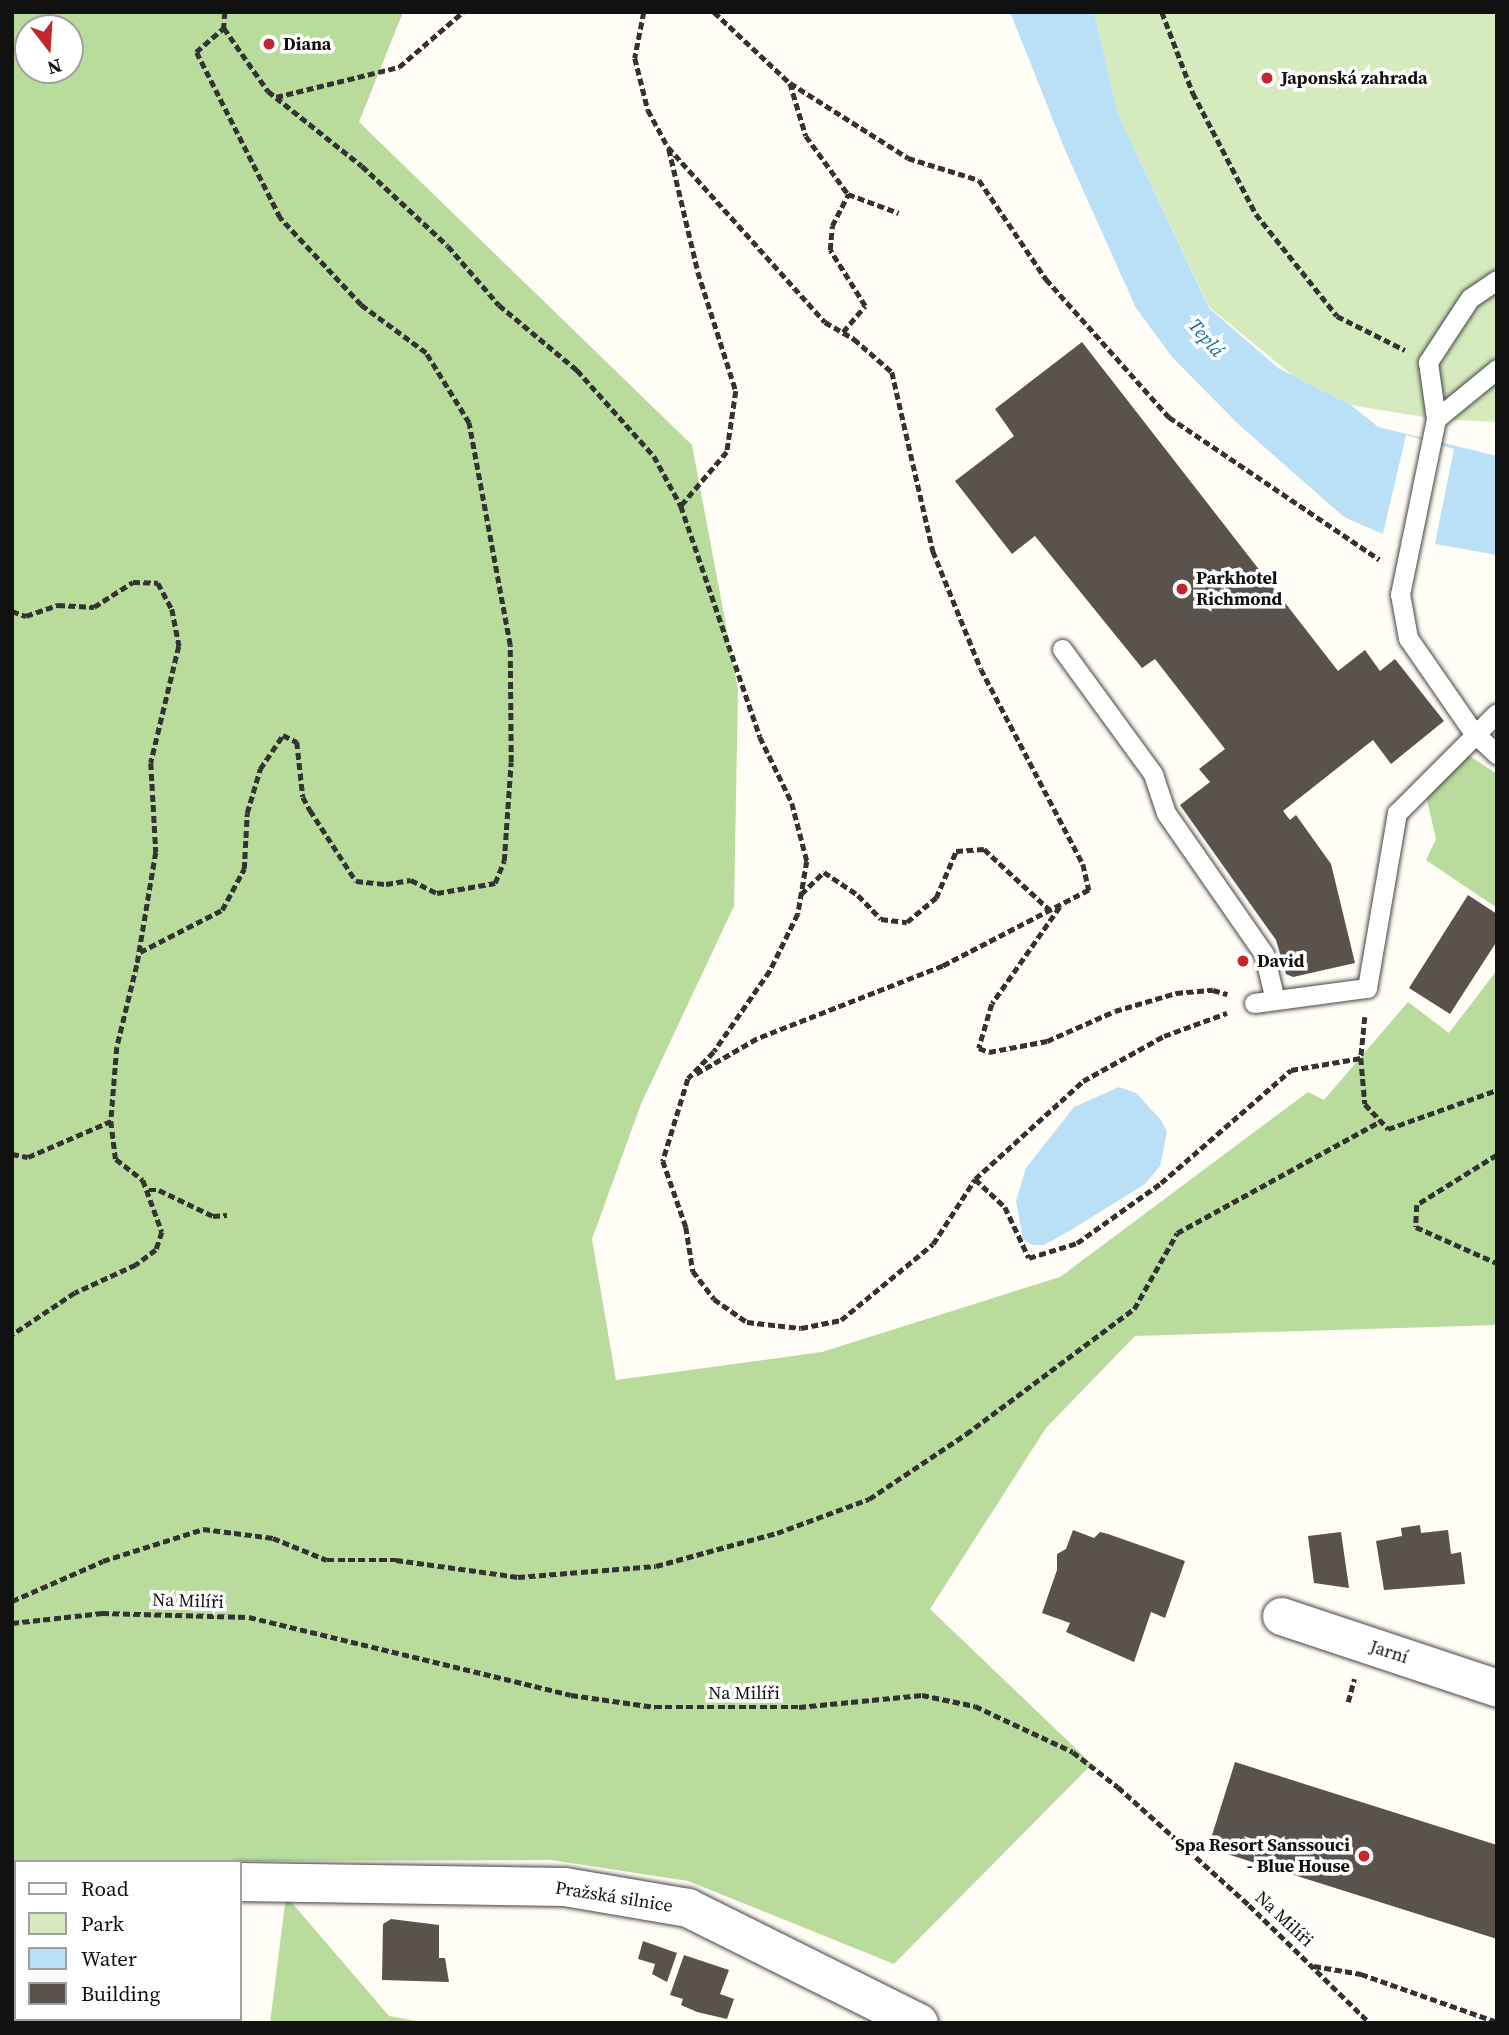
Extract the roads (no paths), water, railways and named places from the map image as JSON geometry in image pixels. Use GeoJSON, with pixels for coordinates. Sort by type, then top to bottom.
{"type":"FeatureCollection","features":[{"type":"Feature","properties":{"kind":"street","name":"Jarní"},"geometry":{"type":"LineString","coordinates":[[1281,1616],[1497,1688]]}},
{"type":"Feature","properties":{"kind":"street","name":"Pražská silnice"},"geometry":{"type":"LineString","coordinates":[[242,1882],[565,1887],[688,1908],[919,2023]]}},
{"type":"Feature","properties":{"kind":"lane"},"geometry":{"type":"LineString","coordinates":[[1497,280],[1471,298],[1428,362],[1436,419],[1407,548],[1400,594],[1408,638],[1473,732],[1497,754]]}},
{"type":"Feature","properties":{"kind":"lane"},"geometry":{"type":"LineString","coordinates":[[1436,419],[1497,369]]}},
{"type":"Feature","properties":{"kind":"lane"},"geometry":{"type":"LineString","coordinates":[[1062,649],[1153,774],[1166,813],[1264,954],[1275,1000]]}},
{"type":"Feature","properties":{"kind":"lane"},"geometry":{"type":"LineString","coordinates":[[1254,1003],[1367,988],[1397,813],[1473,732],[1497,713]]}},
{"type":"Feature","properties":{"kind":"water","name":"Teplá"},"geometry":{"type":"Polygon","coordinates":[[[1010,12],[1094,12],[1118,114],[1209,308],[1278,368],[1351,405],[1378,427],[1497,456],[1497,555],[1385,535],[1344,517],[1237,423],[1172,357],[1136,308],[1065,150],[1010,12]]]}},
{"type":"Feature","properties":{"kind":"water"},"geometry":{"type":"Polygon","coordinates":[[[1119,1087],[1136,1093],[1161,1120],[1167,1132],[1160,1166],[1145,1184],[1071,1230],[1044,1245],[1032,1245],[1023,1239],[1016,1201],[1026,1168],[1074,1107],[1119,1087]]]}},
{"type":"Feature","properties":{"kind":"place","name":"Diana"},"geometry":{"type":"Point","coordinates":[269,44]}},
{"type":"Feature","properties":{"kind":"place","name":"Japonská zahrada"},"geometry":{"type":"Point","coordinates":[1267,78]}},
{"type":"Feature","properties":{"kind":"place","name":"Parkhotel Richmond"},"geometry":{"type":"Point","coordinates":[1182,589]}},
{"type":"Feature","properties":{"kind":"place","name":"David"},"geometry":{"type":"Point","coordinates":[1243,961]}},
{"type":"Feature","properties":{"kind":"place","name":"Spa Resort Sanssouci - Blue House"},"geometry":{"type":"Point","coordinates":[1364,1856]}}]}
